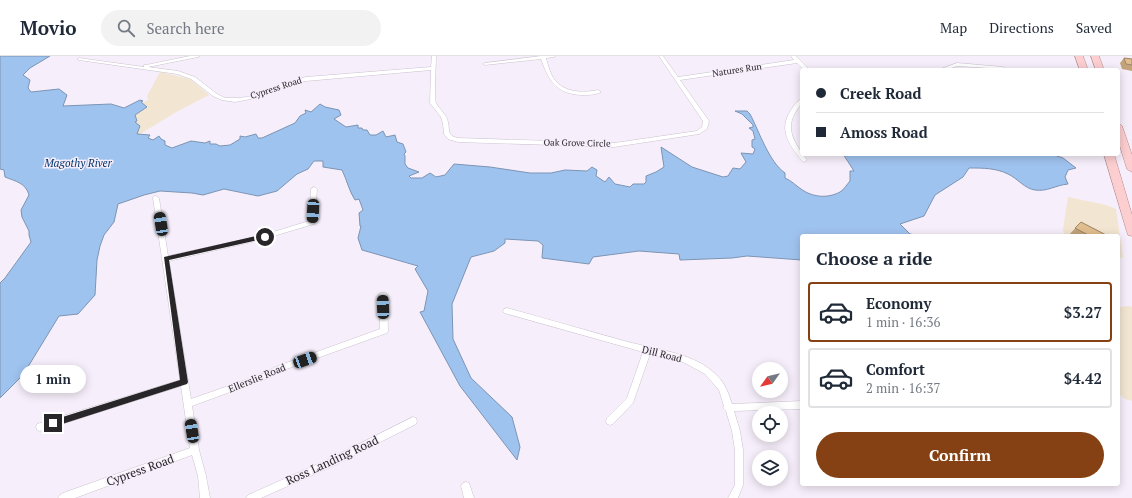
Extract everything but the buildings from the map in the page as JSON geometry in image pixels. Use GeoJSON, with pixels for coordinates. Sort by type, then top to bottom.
{"type":"FeatureCollection","features":[{"type":"Feature","properties":{"kind":"highway"},"geometry":{"type":"LineString","coordinates":[[1079,56],[1083,68]]}},
{"type":"Feature","properties":{"kind":"highway"},"geometry":{"type":"LineString","coordinates":[[1095,56],[1099,68]]}},
{"type":"Feature","properties":{"kind":"highway"},"geometry":{"type":"LineString","coordinates":[[1120,132],[1132,169]]}},
{"type":"Feature","properties":{"kind":"highway"},"geometry":{"type":"LineString","coordinates":[[1110,156],[1132,232]]}},
{"type":"Feature","properties":{"kind":"street"},"geometry":{"type":"LineString","coordinates":[[107,62],[114,56]]}},
{"type":"Feature","properties":{"kind":"street"},"geometry":{"type":"LineString","coordinates":[[139,67],[198,56]]}},
{"type":"Feature","properties":{"kind":"street","name":"Oak Grove Circle"},"geometry":{"type":"LineString","coordinates":[[434,56],[434,103],[445,119],[446,133],[450,138],[458,140],[614,144],[699,132],[705,128],[706,121],[661,56]]}},
{"type":"Feature","properties":{"kind":"street"},"geometry":{"type":"LineString","coordinates":[[485,64],[554,56]]}},
{"type":"Feature","properties":{"kind":"street"},"geometry":{"type":"LineString","coordinates":[[793,56],[805,68]]}},
{"type":"Feature","properties":{"kind":"street"},"geometry":{"type":"LineString","coordinates":[[542,58],[552,80],[559,86],[579,94],[598,92]]}},
{"type":"Feature","properties":{"kind":"street","name":"Cypress Road"},"geometry":{"type":"LineString","coordinates":[[78,59],[178,73],[193,78],[215,95],[224,99],[235,100],[249,98],[306,79],[434,68]]}},
{"type":"Feature","properties":{"kind":"street","name":"Natures Run"},"geometry":{"type":"LineString","coordinates":[[677,79],[797,60]]}},
{"type":"Feature","properties":{"kind":"street"},"geometry":{"type":"LineString","coordinates":[[946,68],[957,64],[1003,68]]}},
{"type":"Feature","properties":{"kind":"street"},"geometry":{"type":"LineString","coordinates":[[800,102],[793,109],[788,119],[786,130],[791,143],[800,155]]}},
{"type":"Feature","properties":{"kind":"street"},"geometry":{"type":"LineString","coordinates":[[801,156],[804,160]]}},
{"type":"Feature","properties":{"kind":"street"},"geometry":{"type":"LineString","coordinates":[[166,259],[260,238],[312,222],[314,189]]}},
{"type":"Feature","properties":{"kind":"street"},"geometry":{"type":"LineString","coordinates":[[156,198],[195,450],[202,476],[205,498]]}},
{"type":"Feature","properties":{"kind":"street","name":"Ellerslie Road"},"geometry":{"type":"LineString","coordinates":[[188,404],[268,375],[278,369],[384,331],[383,296]]}},
{"type":"Feature","properties":{"kind":"street","name":"Dill Road"},"geometry":{"type":"LineString","coordinates":[[507,312],[685,359],[708,372],[723,389],[736,431],[740,450],[739,485],[733,498]]}},
{"type":"Feature","properties":{"kind":"street"},"geometry":{"type":"LineString","coordinates":[[610,421],[630,400],[647,350]]}},
{"type":"Feature","properties":{"kind":"street"},"geometry":{"type":"LineString","coordinates":[[40,427],[184,382]]}},
{"type":"Feature","properties":{"kind":"street"},"geometry":{"type":"LineString","coordinates":[[728,408],[800,405]]}},
{"type":"Feature","properties":{"kind":"street","name":"Ross Landing Road"},"geometry":{"type":"LineString","coordinates":[[251,498],[330,463],[413,422]]}},
{"type":"Feature","properties":{"kind":"street","name":"Cypress Road"},"geometry":{"type":"LineString","coordinates":[[63,498],[195,450]]}},
{"type":"Feature","properties":{"kind":"street"},"geometry":{"type":"LineString","coordinates":[[466,486],[469,498]]}},
{"type":"Feature","properties":{"kind":"shaded area"},"geometry":{"type":"Polygon","coordinates":[[[160,72],[190,79],[209,95],[178,111],[122,145],[71,139],[148,100],[147,96],[160,72]]]}},
{"type":"Feature","properties":{"kind":"shaded area"},"geometry":{"type":"Polygon","coordinates":[[[1068,197],[1106,205],[1116,209],[1120,234],[1064,234],[1063,229],[1068,197]]]}},
{"type":"Feature","properties":{"kind":"shaded area"},"geometry":{"type":"Polygon","coordinates":[[[1120,237],[1123,258],[1120,257],[1120,237]]]}},
{"type":"Feature","properties":{"kind":"shaded area"},"geometry":{"type":"Polygon","coordinates":[[[1131,306],[1132,308],[1132,401],[1125,399],[1120,395],[1120,307],[1131,306]]]}},
{"type":"Feature","properties":{"kind":"water","name":"Magothy River"},"geometry":{"type":"Polygon","coordinates":[[[0,56],[50,56],[30,68],[23,75],[30,80],[28,88],[31,92],[59,89],[67,95],[63,106],[111,104],[124,108],[140,100],[143,101],[141,102],[147,107],[135,115],[137,121],[135,122],[140,126],[137,134],[150,135],[148,138],[153,140],[159,136],[165,141],[165,145],[172,148],[191,141],[205,143],[210,141],[210,144],[220,146],[230,145],[240,139],[240,136],[245,137],[256,134],[258,138],[262,138],[295,123],[300,116],[306,113],[305,110],[311,112],[320,104],[325,107],[339,110],[341,115],[334,119],[346,127],[358,125],[358,128],[367,130],[370,135],[376,135],[383,131],[386,137],[395,135],[397,142],[403,144],[406,152],[404,154],[405,164],[408,168],[419,172],[409,176],[411,178],[422,178],[430,173],[436,177],[445,175],[454,164],[490,167],[530,173],[551,173],[565,170],[587,171],[592,167],[597,170],[596,176],[605,182],[609,177],[615,184],[630,187],[633,184],[644,184],[646,182],[646,176],[664,167],[661,147],[692,167],[723,177],[728,176],[733,168],[740,169],[746,162],[741,153],[753,154],[755,149],[752,147],[752,140],[755,139],[753,131],[749,128],[753,127],[753,125],[742,114],[735,111],[747,111],[750,114],[769,154],[779,168],[785,173],[785,178],[790,180],[805,192],[820,196],[830,196],[841,191],[850,181],[850,171],[854,171],[844,156],[1057,156],[1063,158],[1076,168],[1068,170],[1065,177],[1068,184],[1039,190],[1028,188],[1011,176],[994,169],[969,168],[963,177],[935,195],[924,216],[900,224],[910,234],[800,234],[800,260],[747,256],[680,260],[679,254],[639,251],[593,257],[589,264],[542,258],[543,245],[538,241],[505,239],[505,243],[494,251],[471,257],[452,304],[453,339],[471,378],[512,417],[520,447],[517,460],[460,386],[420,312],[424,311],[428,291],[415,269],[418,266],[362,250],[358,238],[361,226],[359,213],[363,210],[359,199],[355,200],[353,197],[342,170],[323,167],[323,161],[314,161],[308,169],[297,174],[277,191],[258,196],[224,189],[203,195],[160,191],[118,204],[114,222],[104,235],[100,246],[97,260],[95,295],[78,314],[59,316],[23,375],[0,398],[0,283],[31,242],[29,231],[22,217],[21,210],[29,195],[28,191],[20,183],[5,177],[4,170],[0,169],[0,56]]]}},
{"type":"Feature","properties":{"kind":"route"},"geometry":{"type":"LineString","coordinates":[[53,423],[184,382],[166,259],[265,237]]}}]}
